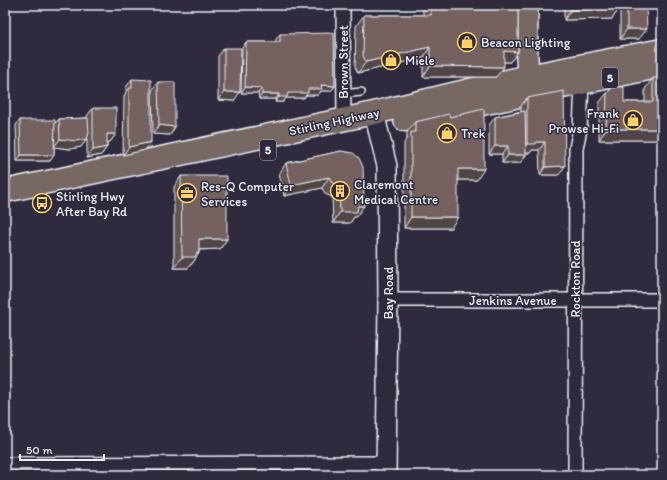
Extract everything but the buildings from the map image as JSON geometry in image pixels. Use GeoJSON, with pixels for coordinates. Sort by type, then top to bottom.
{"type":"FeatureCollection","features":[{"type":"Feature","properties":{"kind":"highway","name":"Stirling Highway"},"geometry":{"type":"LineString","coordinates":[[5,205],[529,85],[662,50]]}},
{"type":"Feature","properties":{"kind":"highway","name":"Stirling Highway"},"geometry":{"type":"LineString","coordinates":[[529,85],[582,84],[662,66]]}},
{"type":"Feature","properties":{"kind":"highway","name":"Stirling Highway"},"geometry":{"type":"LineString","coordinates":[[5,191],[344,119],[375,120]]}},
{"type":"Feature","properties":{"kind":"main road"},"geometry":{"type":"LineString","coordinates":[[527,5],[527,61],[529,85]]}},
{"type":"Feature","properties":{"kind":"street","name":"Brown Street"},"geometry":{"type":"LineString","coordinates":[[343,5],[342,94],[344,119]]}},
{"type":"Feature","properties":{"kind":"street","name":"Rockton Road"},"geometry":{"type":"LineString","coordinates":[[575,475],[576,148],[580,129],[582,84]]}},
{"type":"Feature","properties":{"kind":"street","name":"Bay Road"},"geometry":{"type":"LineString","coordinates":[[375,120],[387,166],[388,300],[386,469]]}},
{"type":"Feature","properties":{"kind":"street","name":"Jenkins Avenue"},"geometry":{"type":"LineString","coordinates":[[388,300],[662,300]]}},
{"type":"Feature","properties":{"kind":"street"},"geometry":{"type":"LineString","coordinates":[[5,464],[23,470],[386,469]]}},
{"type":"Feature","properties":{"kind":"lane"},"geometry":{"type":"LineString","coordinates":[[342,94],[361,92]]}},
{"type":"Feature","properties":{"kind":"place","name":"Beacon Lighting"},"geometry":{"type":"Point","coordinates":[467,42]}},
{"type":"Feature","properties":{"kind":"place","name":"Miele"},"geometry":{"type":"Point","coordinates":[391,60]}},
{"type":"Feature","properties":{"kind":"place","name":"Frank Prowse Hi-Fi"},"geometry":{"type":"Point","coordinates":[633,120]}},
{"type":"Feature","properties":{"kind":"place","name":"Trek"},"geometry":{"type":"Point","coordinates":[447,133]}},
{"type":"Feature","properties":{"kind":"place","name":"Claremont Medical Centre"},"geometry":{"type":"Point","coordinates":[340,191]}},
{"type":"Feature","properties":{"kind":"place","name":"Res-Q Computer Services"},"geometry":{"type":"Point","coordinates":[187,193]}},
{"type":"Feature","properties":{"kind":"place","name":"Stirling Hwy After Bay Rd"},"geometry":{"type":"Point","coordinates":[42,203]}}]}
